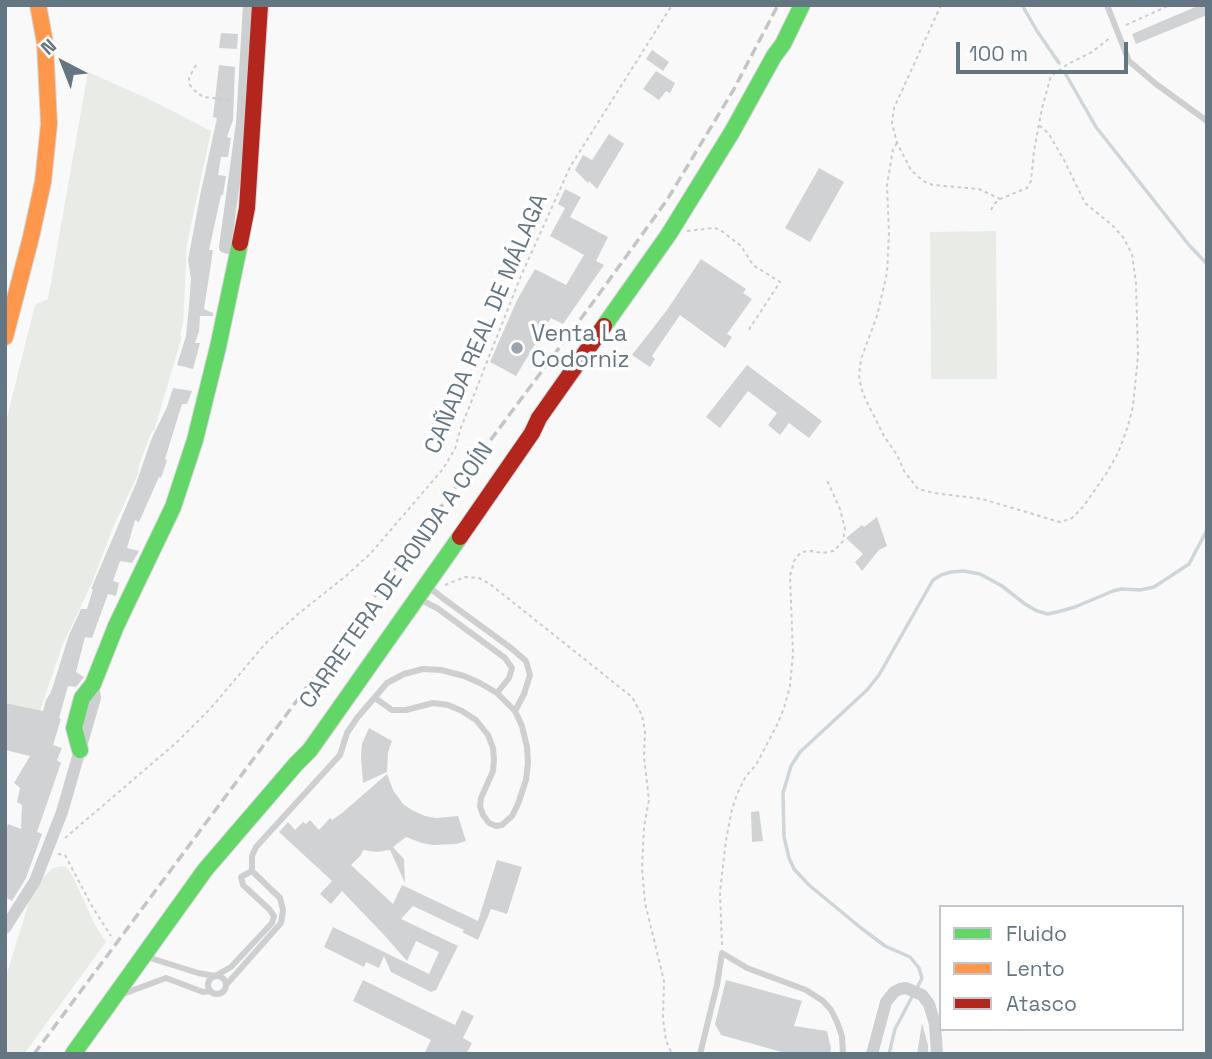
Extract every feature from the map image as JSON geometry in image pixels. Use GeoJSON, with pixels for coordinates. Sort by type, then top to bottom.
{"type":"FeatureCollection","features":[{"type":"Feature","properties":{"kind":"main road"},"geometry":{"type":"LineString","coordinates":[[5,337],[43,182],[49,124],[45,43],[38,5]]}},
{"type":"Feature","properties":{"kind":"main road"},"geometry":{"type":"LineString","coordinates":[[80,750],[74,728],[82,698],[93,684],[116,626],[173,508],[192,452],[215,360],[247,208],[260,5]]}},
{"type":"Feature","properties":{"kind":"main road","name":"CARRETERA DE RONDA A COÍN"},"geometry":{"type":"LineString","coordinates":[[296,764],[341,692],[439,549],[527,430],[539,418],[668,234],[727,141],[774,56],[795,5]]}},
{"type":"Feature","properties":{"kind":"main road","name":"CARRETERA DE RONDA A COÍN"},"geometry":{"type":"LineString","coordinates":[[774,56],[783,44],[802,5]]}},
{"type":"Feature","properties":{"kind":"main road","name":"CARRETERA DE RONDA A COÍN"},"geometry":{"type":"LineString","coordinates":[[73,1054],[205,870],[310,750],[426,593],[532,433],[539,418]]}},
{"type":"Feature","properties":{"kind":"main road"},"geometry":{"type":"LineString","coordinates":[[384,628],[400,614],[415,593],[426,593],[422,582],[436,562],[439,549]]}},
{"type":"Feature","properties":{"kind":"street"},"geometry":{"type":"LineString","coordinates":[[239,251],[225,247],[242,123],[248,5]]}},
{"type":"Feature","properties":{"kind":"street"},"geometry":{"type":"LineString","coordinates":[[5,928],[35,881],[47,853],[80,750]]}},
{"type":"Feature","properties":{"kind":"street"},"geometry":{"type":"LineString","coordinates":[[873,1054],[886,1002],[894,992],[906,988],[922,995],[929,1004],[933,1014],[937,1054]]}},
{"type":"Feature","properties":{"kind":"lane"},"geometry":{"type":"LineString","coordinates":[[1107,5],[1129,61],[1207,121]]}},
{"type":"Feature","properties":{"kind":"lane"},"geometry":{"type":"LineString","coordinates":[[426,593],[437,608],[505,659],[512,668],[509,678],[497,693]]}},
{"type":"Feature","properties":{"kind":"lane"},"geometry":{"type":"LineString","coordinates":[[426,593],[511,648],[526,661],[530,675],[515,711]]}},
{"type":"Feature","properties":{"kind":"lane"},"geometry":{"type":"LineString","coordinates":[[252,871],[241,877],[243,885],[269,909],[274,916],[272,923],[231,967],[208,982],[211,991],[216,994],[223,991],[281,923],[283,910],[280,898],[252,871],[252,856],[256,847],[340,755],[347,733],[357,718],[387,683],[404,674],[424,669],[464,676],[497,693],[515,711],[522,726],[528,763],[519,804],[512,817],[496,826],[489,823],[483,815],[481,797],[493,771],[494,760],[488,735],[476,720],[448,705],[433,703],[406,710],[392,710],[375,698]]}},
{"type":"Feature","properties":{"kind":"lane"},"geometry":{"type":"LineString","coordinates":[[700,1054],[722,953],[747,968],[806,990],[822,1001],[838,1022],[843,1054]]}},
{"type":"Feature","properties":{"kind":"lane"},"geometry":{"type":"LineString","coordinates":[[144,956],[222,978],[226,985]]}},
{"type":"Feature","properties":{"kind":"lane"},"geometry":{"type":"LineString","coordinates":[[115,997],[166,978],[203,992],[211,991]]}},
{"type":"Feature","properties":{"kind":"path","name":"CAÑADA REAL DE MÁLAGA"},"geometry":{"type":"LineString","coordinates":[[47,853],[176,743],[211,708],[265,644],[371,552],[443,469],[455,449],[521,276],[570,167],[672,5]]}},
{"type":"Feature","properties":{"kind":"path"},"geometry":{"type":"LineString","coordinates":[[942,5],[894,108],[892,123],[897,143],[911,170],[923,181],[933,185],[979,189],[1000,199]]}},
{"type":"Feature","properties":{"kind":"path"},"geometry":{"type":"LineString","coordinates":[[990,210],[1000,199],[1027,188],[1031,181],[1042,108],[1051,76],[1092,52],[1129,23],[1170,5]]}},
{"type":"Feature","properties":{"kind":"path"},"geometry":{"type":"LineString","coordinates":[[196,65],[189,78],[194,90],[203,97],[243,102]]}},
{"type":"Feature","properties":{"kind":"path"},"geometry":{"type":"LineString","coordinates":[[897,143],[893,149],[887,185],[887,273],[877,316],[861,359],[860,388],[904,471],[918,489],[934,494],[982,499],[1060,522],[1072,517],[1083,507],[1107,474],[1128,426],[1133,406],[1138,356],[1136,283],[1132,254],[1123,237],[1085,202],[1049,134],[1039,125]]}},
{"type":"Feature","properties":{"kind":"path"},"geometry":{"type":"LineString","coordinates":[[668,234],[719,229],[741,246],[753,265],[780,282],[748,331]]}},
{"type":"Feature","properties":{"kind":"path"},"geometry":{"type":"LineString","coordinates":[[722,953],[720,892],[732,809],[746,776],[756,765],[777,725],[790,686],[793,654],[790,576],[794,561],[801,552],[822,554],[834,551],[844,541],[845,529],[840,509],[826,478]]}},
{"type":"Feature","properties":{"kind":"path"},"geometry":{"type":"LineString","coordinates":[[426,593],[465,577],[478,578],[491,584],[632,697],[642,715],[645,732],[643,757],[649,800],[644,827],[642,868],[645,903],[664,981],[663,1018],[666,1041],[672,1054]]}},
{"type":"Feature","properties":{"kind":"path"},"geometry":{"type":"LineString","coordinates":[[47,853],[65,855],[111,936]]}},
{"type":"Feature","properties":{"kind":"shaded area"},"geometry":{"type":"Polygon","coordinates":[[[88,72],[211,131],[187,244],[182,336],[154,431],[92,583],[62,646],[40,711],[7,703],[5,708],[5,426],[35,305],[48,299],[88,72]]]}},
{"type":"Feature","properties":{"kind":"shaded area"},"geometry":{"type":"Polygon","coordinates":[[[996,231],[997,379],[931,379],[930,232],[996,231]]]}},
{"type":"Feature","properties":{"kind":"shaded area"},"geometry":{"type":"Polygon","coordinates":[[[66,867],[72,875],[95,925],[106,942],[24,1054],[5,1054],[5,980],[29,902],[42,879],[53,868],[66,867]]]}},
{"type":"Feature","properties":{"kind":"building"},"geometry":{"type":"Polygon","coordinates":[[[1200,5],[1207,5],[1207,15],[1136,44],[1132,34],[1200,5]]]}},
{"type":"Feature","properties":{"kind":"building"},"geometry":{"type":"Polygon","coordinates":[[[221,33],[238,34],[237,49],[219,48],[221,33]]]}},
{"type":"Feature","properties":{"kind":"building"},"geometry":{"type":"Polygon","coordinates":[[[652,50],[669,62],[663,71],[646,59],[652,50]]]}},
{"type":"Feature","properties":{"kind":"building"},"geometry":{"type":"Polygon","coordinates":[[[219,65],[235,67],[233,120],[227,137],[231,138],[228,157],[221,157],[218,175],[226,176],[209,250],[213,250],[204,309],[213,313],[213,316],[200,316],[195,343],[200,343],[193,369],[177,365],[186,336],[191,279],[188,260],[217,118],[213,117],[219,65]]]}},
{"type":"Feature","properties":{"kind":"building"},"geometry":{"type":"Polygon","coordinates":[[[656,71],[675,83],[670,93],[666,91],[659,100],[643,89],[656,71]]]}},
{"type":"Feature","properties":{"kind":"building"},"geometry":{"type":"Polygon","coordinates":[[[609,134],[624,144],[597,189],[575,170],[583,155],[592,160],[609,134]]]}},
{"type":"Feature","properties":{"kind":"building"},"geometry":{"type":"Polygon","coordinates":[[[819,168],[844,182],[810,242],[785,228],[819,168]]]}},
{"type":"Feature","properties":{"kind":"building"},"geometry":{"type":"Polygon","coordinates":[[[565,189],[581,197],[570,217],[608,237],[596,261],[604,265],[563,324],[551,318],[516,376],[490,362],[517,300],[535,269],[566,285],[584,255],[550,236],[565,208],[558,204],[565,189]]]}},
{"type":"Feature","properties":{"kind":"building"},"geometry":{"type":"Polygon","coordinates":[[[701,259],[746,289],[743,293],[752,299],[727,334],[732,337],[725,348],[680,315],[652,356],[655,359],[650,367],[632,355],[667,310],[701,259]]]}},
{"type":"Feature","properties":{"kind":"building"},"geometry":{"type":"Polygon","coordinates":[[[747,365],[822,421],[809,438],[789,423],[780,435],[768,425],[777,413],[748,391],[720,428],[706,417],[747,365]]]}},
{"type":"Feature","properties":{"kind":"building"},"geometry":{"type":"Polygon","coordinates":[[[173,388],[192,391],[187,404],[182,404],[161,478],[159,477],[139,522],[135,520],[127,548],[139,551],[132,563],[120,561],[113,581],[119,583],[116,596],[108,594],[92,638],[85,637],[76,672],[84,677],[76,687],[68,686],[53,745],[62,748],[57,760],[61,763],[37,832],[42,834],[26,878],[12,901],[5,897],[5,834],[8,824],[21,829],[22,805],[17,802],[20,788],[14,783],[30,756],[5,750],[5,703],[43,711],[69,635],[81,609],[87,609],[91,589],[173,388]]]}},
{"type":"Feature","properties":{"kind":"building"},"geometry":{"type":"Polygon","coordinates":[[[877,517],[887,546],[879,550],[862,571],[855,562],[863,554],[846,538],[877,517]]]}},
{"type":"Feature","properties":{"kind":"building"},"geometry":{"type":"Polygon","coordinates":[[[369,728],[392,741],[388,752],[387,772],[363,783],[362,744],[369,728]]]}},
{"type":"Feature","properties":{"kind":"building"},"geometry":{"type":"Polygon","coordinates":[[[387,774],[393,790],[403,804],[412,810],[436,818],[458,816],[466,841],[433,845],[406,837],[393,847],[404,859],[405,883],[390,850],[363,850],[351,865],[393,904],[402,885],[478,921],[497,860],[522,867],[507,914],[491,909],[478,940],[462,932],[464,930],[413,906],[401,919],[458,946],[436,990],[431,992],[391,972],[384,956],[379,968],[366,962],[364,967],[324,947],[333,927],[429,974],[439,952],[416,941],[407,961],[342,891],[331,904],[320,894],[332,881],[279,832],[288,822],[295,830],[303,822],[306,824],[310,820],[319,830],[330,818],[332,820],[342,813],[387,774]]]}},
{"type":"Feature","properties":{"kind":"building"},"geometry":{"type":"Polygon","coordinates":[[[759,811],[763,841],[752,842],[751,812],[759,811]]]}},
{"type":"Feature","properties":{"kind":"building"},"geometry":{"type":"Polygon","coordinates":[[[363,980],[455,1025],[462,1010],[474,1016],[463,1038],[472,1043],[466,1054],[424,1054],[431,1040],[353,1001],[363,980]]]}},
{"type":"Feature","properties":{"kind":"building"},"geometry":{"type":"Polygon","coordinates":[[[726,980],[802,1001],[794,1026],[827,1031],[830,1054],[789,1054],[721,1035],[715,1024],[726,980]]]}},
{"type":"Feature","properties":{"kind":"building"},"geometry":{"type":"Polygon","coordinates":[[[922,1023],[928,1045],[928,1054],[917,1054],[922,1023]]]}},
{"type":"Feature","properties":{"kind":"waterway"},"geometry":{"type":"LineString","coordinates":[[1022,5],[1059,63]]}},
{"type":"Feature","properties":{"kind":"waterway"},"geometry":{"type":"LineString","coordinates":[[1065,73],[1096,127],[1207,264]]}},
{"type":"Feature","properties":{"kind":"waterway"},"geometry":{"type":"LineString","coordinates":[[917,988],[922,978],[919,968],[910,957],[885,946],[861,928],[794,869],[784,837],[783,793],[791,766],[800,752],[867,690],[879,675],[933,580],[941,575],[964,571],[980,574],[1002,586],[1025,604],[1048,614],[1075,607],[1113,591],[1154,587],[1189,564],[1207,530]]}},
{"type":"Feature","properties":{"kind":"waterway"},"geometry":{"type":"LineString","coordinates":[[889,1054],[895,1029],[913,995]]}},
{"type":"Feature","properties":{"kind":"railway"},"geometry":{"type":"LineString","coordinates":[[34,1054],[667,200],[734,89],[778,5]]}},
{"type":"Feature","properties":{"kind":"traffic: fast"},"geometry":{"type":"LineString","coordinates":[[604,326],[669,234],[732,132],[783,44],[802,5]]}},
{"type":"Feature","properties":{"kind":"traffic: fast"},"geometry":{"type":"LineString","coordinates":[[80,750],[74,728],[82,698],[93,684],[116,626],[173,507],[195,440],[240,243]]}},
{"type":"Feature","properties":{"kind":"traffic: fast"},"geometry":{"type":"LineString","coordinates":[[73,1054],[205,870],[310,750],[460,537]]}},
{"type":"Feature","properties":{"kind":"traffic: slow"},"geometry":{"type":"LineString","coordinates":[[5,337],[43,182],[49,124],[45,43],[38,5]]}},
{"type":"Feature","properties":{"kind":"traffic: jam"},"geometry":{"type":"LineString","coordinates":[[240,243],[247,208],[260,5]]}},
{"type":"Feature","properties":{"kind":"traffic: jam"},"geometry":{"type":"LineString","coordinates":[[460,537],[604,326]]}},
{"type":"Feature","properties":{"kind":"place","name":"Venta La Codorniz"},"geometry":{"type":"Point","coordinates":[517,348]}}]}
